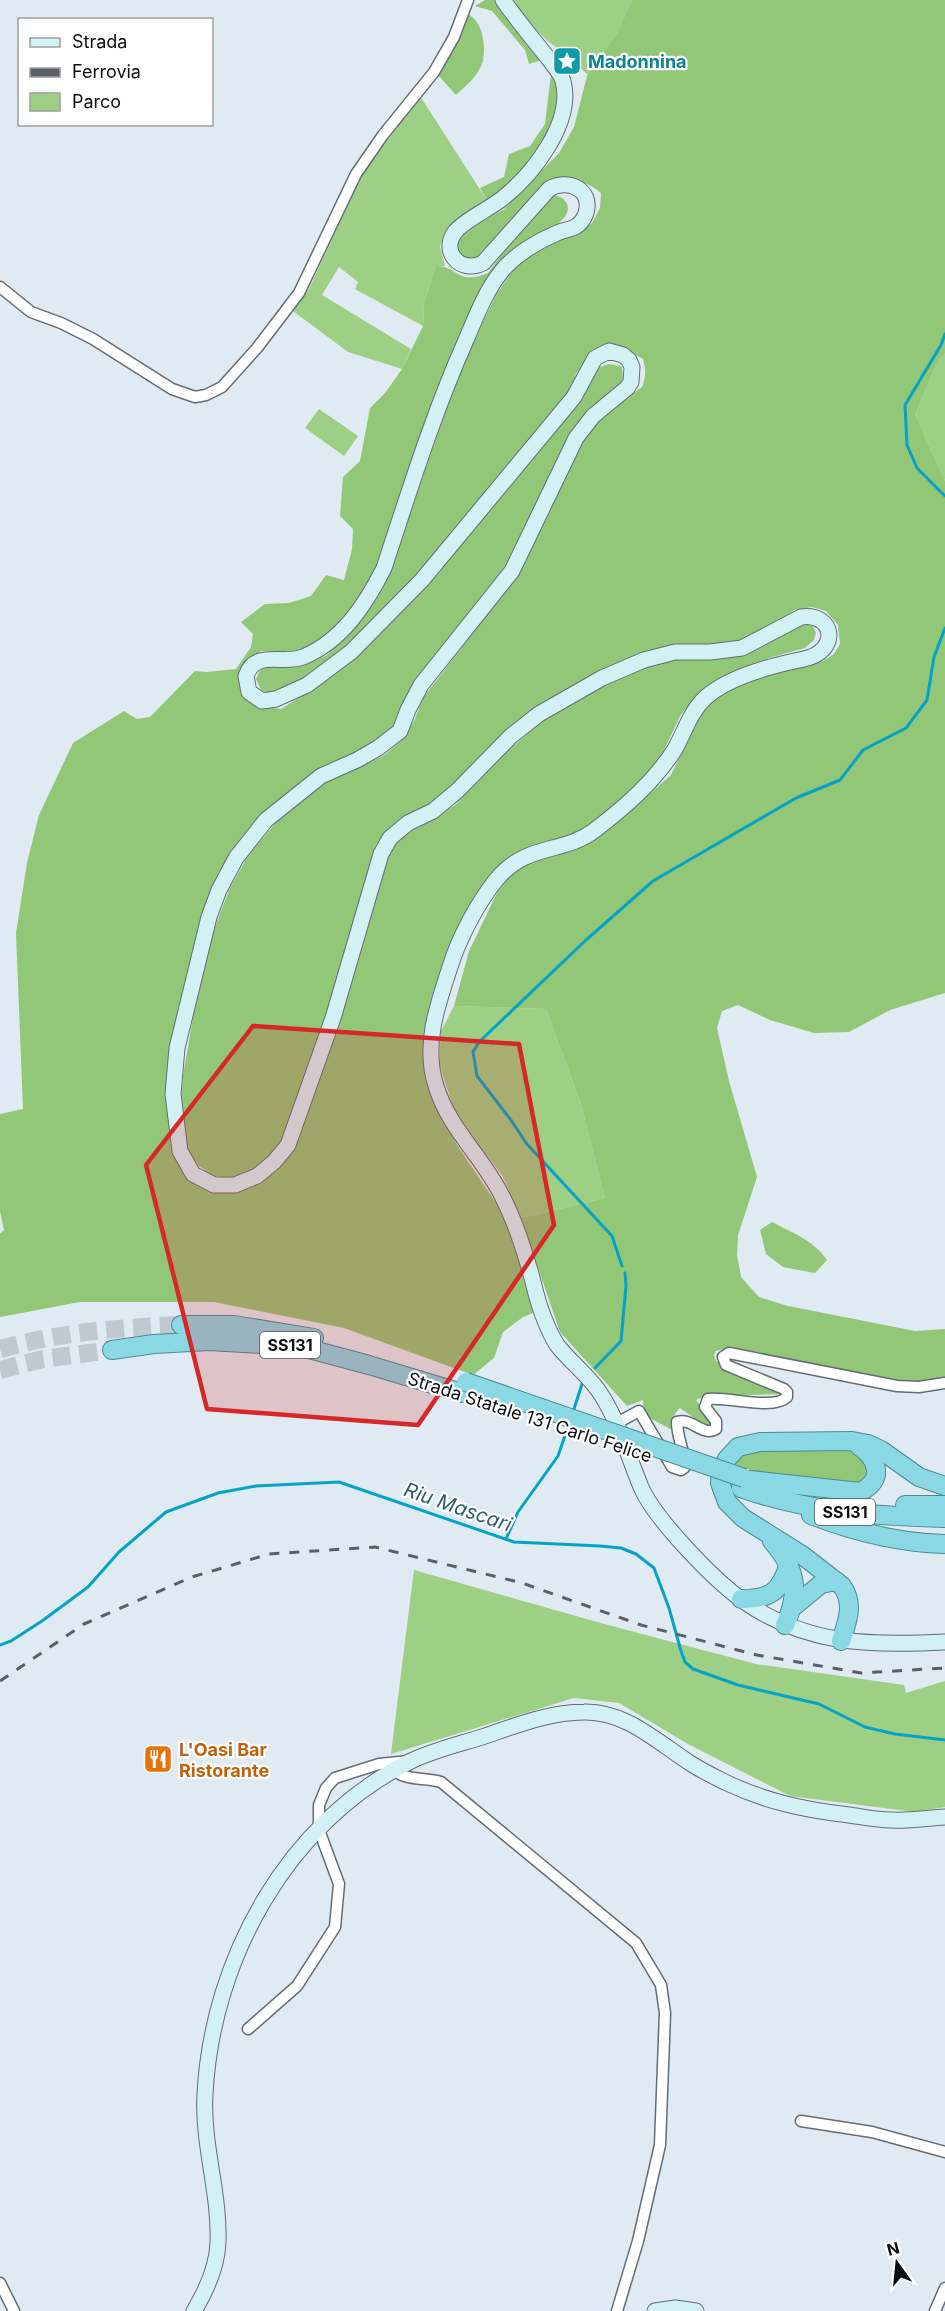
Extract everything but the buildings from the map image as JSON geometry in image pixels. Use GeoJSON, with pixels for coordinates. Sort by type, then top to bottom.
{"type":"FeatureCollection","features":[{"type":"Feature","properties":{"kind":"highway","name":"Strada Statale 131 Carlo Felice"},"geometry":{"type":"LineString","coordinates":[[181,1325],[234,1325],[300,1334],[814,1509],[874,1516],[945,1518]]}},
{"type":"Feature","properties":{"kind":"highway","name":"Strada Statale 131 Carlo Felice"},"geometry":{"type":"LineString","coordinates":[[112,1350],[154,1344],[209,1341],[298,1346],[464,1388]]}},
{"type":"Feature","properties":{"kind":"highway"},"geometry":{"type":"LineString","coordinates":[[746,1484],[860,1492],[871,1485],[876,1469],[869,1453],[852,1441]]}},
{"type":"Feature","properties":{"kind":"highway"},"geometry":{"type":"LineString","coordinates":[[841,1641],[849,1614],[850,1601],[846,1592],[836,1581],[802,1555],[743,1518],[727,1502],[720,1484],[721,1470],[727,1459],[738,1448],[760,1442],[852,1441],[868,1444],[881,1450],[920,1478],[945,1486]]}},
{"type":"Feature","properties":{"kind":"highway","name":"Strada Statale 131 Carlo Felice"},"geometry":{"type":"LineString","coordinates":[[746,1484],[874,1505],[945,1505]]}},
{"type":"Feature","properties":{"kind":"highway"},"geometry":{"type":"LineString","coordinates":[[746,1484],[841,1526],[916,1544],[945,1544]]}},
{"type":"Feature","properties":{"kind":"highway"},"geometry":{"type":"LineString","coordinates":[[764,1530],[789,1564],[795,1581],[793,1607],[785,1625]]}},
{"type":"Feature","properties":{"kind":"highway"},"geometry":{"type":"LineString","coordinates":[[741,1599],[758,1599],[773,1593],[783,1582],[789,1564]]}},
{"type":"Feature","properties":{"kind":"highway"},"geometry":{"type":"LineString","coordinates":[[793,1607],[821,1584],[836,1581]]}},
{"type":"Feature","properties":{"kind":"main road"},"geometry":{"type":"LineString","coordinates":[[507,5],[563,80],[565,98],[561,121],[555,138],[505,197],[454,234],[451,251],[456,260],[463,265],[473,267],[483,263],[555,185],[570,184],[583,193],[586,200],[586,215],[576,226],[557,233],[520,254],[502,270],[487,293],[453,369],[384,568],[369,598],[336,636],[313,653],[298,659],[265,659],[254,664],[246,676],[246,685],[251,695],[262,701],[276,699],[307,685],[351,652],[422,580],[574,397],[596,358],[609,351],[623,355],[632,367],[631,381],[627,388],[593,416],[576,438],[512,571],[421,685],[400,731],[357,760],[321,776],[266,820],[236,858],[219,890],[209,917],[177,1048],[172,1094],[180,1151],[193,1174],[214,1185],[235,1185],[257,1176],[274,1162],[288,1145],[333,1018],[381,854],[390,838],[408,823],[433,811],[457,791],[511,736],[539,714],[602,678],[644,660],[675,652],[710,652],[742,648],[801,617],[810,616],[820,620],[826,626],[829,637],[820,654],[770,666],[708,695],[690,715],[676,747],[644,789],[592,832],[566,844],[535,851],[516,861],[496,880],[474,915],[452,962],[435,1017],[430,1052],[435,1085],[451,1123],[498,1187],[515,1221],[542,1315],[556,1344],[587,1375],[601,1394],[617,1423],[642,1491],[662,1520],[705,1566],[741,1599],[785,1625],[841,1641],[867,1644],[945,1642]]}},
{"type":"Feature","properties":{"kind":"main road"},"geometry":{"type":"LineString","coordinates":[[194,2311],[212,2275],[218,2245],[216,2206],[206,2145],[204,2098],[208,2049],[221,1998],[241,1940],[270,1890],[308,1840],[348,1803],[394,1771],[412,1761],[531,1721],[558,1714],[586,1712],[608,1714],[629,1722],[694,1766],[729,1784],[778,1804],[891,1820],[945,1817]]}},
{"type":"Feature","properties":{"kind":"main road"},"geometry":{"type":"LineString","coordinates":[[655,2311],[675,2308],[696,2311]]}},
{"type":"Feature","properties":{"kind":"street"},"geometry":{"type":"LineString","coordinates":[[0,287],[32,312],[93,339],[172,389],[195,397],[206,395],[222,387],[257,348],[299,293],[356,174],[383,135],[435,72],[454,37],[468,0]]}},
{"type":"Feature","properties":{"kind":"street"},"geometry":{"type":"LineString","coordinates":[[617,1423],[639,1411],[672,1467],[681,1470],[685,1467],[685,1460],[679,1442],[677,1422],[687,1421],[705,1431],[711,1432],[716,1429],[716,1421],[705,1407],[708,1399],[750,1402],[781,1401],[787,1397],[784,1389],[726,1365],[723,1357],[729,1353],[897,1386],[919,1387],[945,1383]]}},
{"type":"Feature","properties":{"kind":"street"},"geometry":{"type":"LineString","coordinates":[[248,2029],[297,1986],[335,1927],[339,1884],[319,1830],[319,1805],[326,1788],[335,1778],[379,1764],[412,1761]]}},
{"type":"Feature","properties":{"kind":"street"},"geometry":{"type":"LineString","coordinates":[[394,1771],[402,1777],[429,1778],[441,1782],[636,1943],[661,1984],[665,2013],[660,2145],[638,2241],[616,2311]]}},
{"type":"Feature","properties":{"kind":"street"},"geometry":{"type":"LineString","coordinates":[[801,2121],[872,2132],[945,2152]]}},
{"type":"Feature","properties":{"kind":"street"},"geometry":{"type":"LineString","coordinates":[[0,2283],[14,2311]]}},
{"type":"Feature","properties":{"kind":"street"},"geometry":{"type":"LineString","coordinates":[[935,2311],[945,2288]]}},
{"type":"Feature","properties":{"kind":"highlighted area"},"geometry":{"type":"Polygon","coordinates":[[[253,1026],[519,1044],[554,1225],[418,1425],[207,1409],[146,1165],[253,1026]]]}},
{"type":"Feature","properties":{"kind":"green space"},"geometry":{"type":"Polygon","coordinates":[[[485,0],[496,0],[529,40],[542,60],[529,64],[525,50],[492,11],[475,6],[485,0]]]}},
{"type":"Feature","properties":{"kind":"green space"},"geometry":{"type":"Polygon","coordinates":[[[514,0],[632,0],[617,33],[588,75],[529,23],[514,0]]]}},
{"type":"Feature","properties":{"kind":"green space"},"geometry":{"type":"Polygon","coordinates":[[[632,0],[945,0],[945,354],[938,361],[915,414],[945,481],[945,993],[890,1010],[849,1032],[814,1033],[770,1020],[738,1005],[722,1011],[717,1028],[729,1081],[757,1177],[738,1235],[737,1255],[741,1277],[759,1297],[788,1306],[915,1331],[945,1329],[945,1379],[888,1381],[856,1372],[731,1347],[716,1351],[714,1355],[716,1361],[784,1394],[705,1396],[696,1400],[714,1423],[711,1427],[680,1408],[673,1418],[672,1430],[644,1415],[643,1400],[627,1406],[560,1332],[521,1218],[605,1198],[580,1101],[546,1009],[454,1006],[469,951],[497,893],[511,874],[529,860],[598,838],[671,775],[696,723],[708,703],[718,695],[769,674],[823,661],[834,654],[840,644],[838,625],[826,611],[812,607],[795,610],[749,638],[728,644],[638,657],[476,765],[425,809],[388,830],[376,845],[335,996],[282,1142],[257,1171],[237,1178],[213,1176],[199,1166],[189,1153],[183,1131],[181,1104],[183,1076],[199,982],[214,930],[229,890],[246,859],[277,821],[303,799],[325,783],[383,756],[401,741],[414,721],[423,698],[492,608],[571,460],[597,418],[642,387],[645,373],[643,359],[621,347],[592,353],[576,374],[569,395],[436,555],[361,636],[301,683],[269,693],[261,690],[256,679],[260,670],[265,666],[308,664],[327,655],[373,602],[383,587],[396,554],[461,366],[496,295],[513,270],[531,254],[592,223],[600,208],[601,193],[579,181],[556,181],[540,186],[488,252],[475,261],[460,256],[456,248],[462,231],[503,210],[559,153],[574,127],[587,76],[617,33],[632,0]]]}},
{"type":"Feature","properties":{"kind":"green space"},"geometry":{"type":"Polygon","coordinates":[[[467,14],[477,22],[480,28],[484,55],[475,76],[456,95],[438,75],[467,14]]]}},
{"type":"Feature","properties":{"kind":"green space"},"geometry":{"type":"Polygon","coordinates":[[[551,74],[560,101],[550,130],[533,157],[488,202],[480,188],[504,177],[509,154],[530,146],[545,124],[551,74]]]}},
{"type":"Feature","properties":{"kind":"green space"},"geometry":{"type":"Polygon","coordinates":[[[420,96],[488,202],[445,233],[440,246],[445,266],[436,266],[424,303],[423,326],[355,289],[358,282],[339,267],[322,295],[411,349],[402,369],[348,352],[293,311],[309,289],[362,175],[420,96]]]}},
{"type":"Feature","properties":{"kind":"green space"},"geometry":{"type":"Polygon","coordinates":[[[552,194],[563,198],[568,211],[557,224],[513,249],[489,279],[368,591],[326,638],[307,648],[292,652],[261,651],[252,658],[244,673],[259,706],[281,709],[330,678],[439,573],[593,372],[607,365],[622,367],[623,383],[592,410],[508,570],[396,728],[257,820],[195,950],[179,1006],[168,1071],[172,1147],[182,1167],[244,1188],[269,1176],[286,1157],[389,850],[406,832],[429,822],[455,805],[503,755],[547,717],[617,676],[662,660],[732,656],[755,650],[803,624],[813,626],[816,633],[814,640],[805,648],[769,658],[699,692],[680,716],[660,759],[640,785],[607,813],[581,831],[516,853],[495,874],[469,915],[442,967],[424,1033],[426,1068],[434,1099],[457,1145],[502,1212],[519,1260],[533,1313],[523,1317],[503,1332],[494,1358],[473,1375],[344,1328],[214,1302],[80,1302],[0,1317],[0,1234],[4,1230],[0,1211],[0,1114],[23,1109],[16,933],[27,863],[39,815],[73,743],[124,711],[137,719],[150,717],[195,671],[236,669],[251,647],[253,634],[241,622],[265,604],[289,603],[311,596],[326,575],[344,580],[352,549],[353,529],[340,516],[343,477],[360,461],[370,408],[385,393],[402,369],[423,326],[424,303],[436,266],[470,277],[488,273],[539,204],[552,194]]]}},
{"type":"Feature","properties":{"kind":"green space"},"geometry":{"type":"Polygon","coordinates":[[[945,354],[945,481],[915,414],[938,361],[945,354]]]}},
{"type":"Feature","properties":{"kind":"green space"},"geometry":{"type":"Polygon","coordinates":[[[319,409],[358,436],[344,456],[305,428],[319,409]]]}},
{"type":"Feature","properties":{"kind":"green space"},"geometry":{"type":"Polygon","coordinates":[[[454,1006],[546,1009],[580,1101],[605,1198],[521,1218],[502,1175],[456,1116],[439,1063],[441,1031],[454,1006]]]}},
{"type":"Feature","properties":{"kind":"green space"},"geometry":{"type":"Polygon","coordinates":[[[772,1222],[809,1242],[827,1260],[815,1273],[783,1267],[766,1254],[760,1230],[772,1222]]]}},
{"type":"Feature","properties":{"kind":"green space"},"geometry":{"type":"Polygon","coordinates":[[[856,1449],[862,1454],[870,1474],[862,1487],[772,1479],[735,1464],[745,1454],[754,1452],[856,1449]]]}},
{"type":"Feature","properties":{"kind":"green space"},"geometry":{"type":"Polygon","coordinates":[[[414,1570],[756,1664],[904,1685],[906,1693],[945,1681],[945,1807],[915,1812],[790,1796],[688,1744],[619,1703],[574,1698],[391,1754],[414,1570]]]}},
{"type":"Feature","properties":{"kind":"waterway"},"geometry":{"type":"LineString","coordinates":[[945,334],[941,345],[905,405],[907,445],[917,468],[945,496]]}},
{"type":"Feature","properties":{"kind":"waterway"},"geometry":{"type":"LineString","coordinates":[[622,1266],[612,1236],[526,1143],[477,1076],[473,1052],[479,1042],[586,940],[653,881],[796,798],[840,780],[863,750],[906,728],[927,700],[934,657],[945,628]]}},
{"type":"Feature","properties":{"kind":"waterway"},"geometry":{"type":"LineString","coordinates":[[595,1368],[621,1341],[625,1273]]}},
{"type":"Feature","properties":{"kind":"waterway"},"geometry":{"type":"LineString","coordinates":[[573,1412],[583,1381]]}},
{"type":"Feature","properties":{"kind":"waterway"},"geometry":{"type":"LineString","coordinates":[[506,1539],[518,1512],[558,1456],[569,1424]]}},
{"type":"Feature","properties":{"kind":"waterway","name":"Riu Mascari"},"geometry":{"type":"LineString","coordinates":[[0,1645],[11,1641],[42,1621],[88,1587],[119,1552],[166,1512],[218,1493],[256,1486],[339,1482],[514,1542],[621,1548],[636,1554],[654,1568],[685,1662],[693,1669],[738,1685],[819,1704],[865,1727],[895,1734],[945,1740]]}},
{"type":"Feature","properties":{"kind":"tunnel"},"geometry":{"type":"LineString","coordinates":[[0,1349],[45,1338],[90,1332],[181,1325]]}},
{"type":"Feature","properties":{"kind":"tunnel"},"geometry":{"type":"LineString","coordinates":[[0,1370],[43,1359],[112,1350]]}},
{"type":"Feature","properties":{"kind":"railway"},"geometry":{"type":"LineString","coordinates":[[0,1681],[84,1624],[192,1577],[269,1554],[375,1547],[522,1583],[641,1625],[757,1655],[861,1673],[945,1668]]}},
{"type":"Feature","properties":{"kind":"place","name":"Madonnina"},"geometry":{"type":"Point","coordinates":[567,61]}},
{"type":"Feature","properties":{"kind":"place","name":"L'Oasi Bar Ristorante"},"geometry":{"type":"Point","coordinates":[158,1759]}}]}
